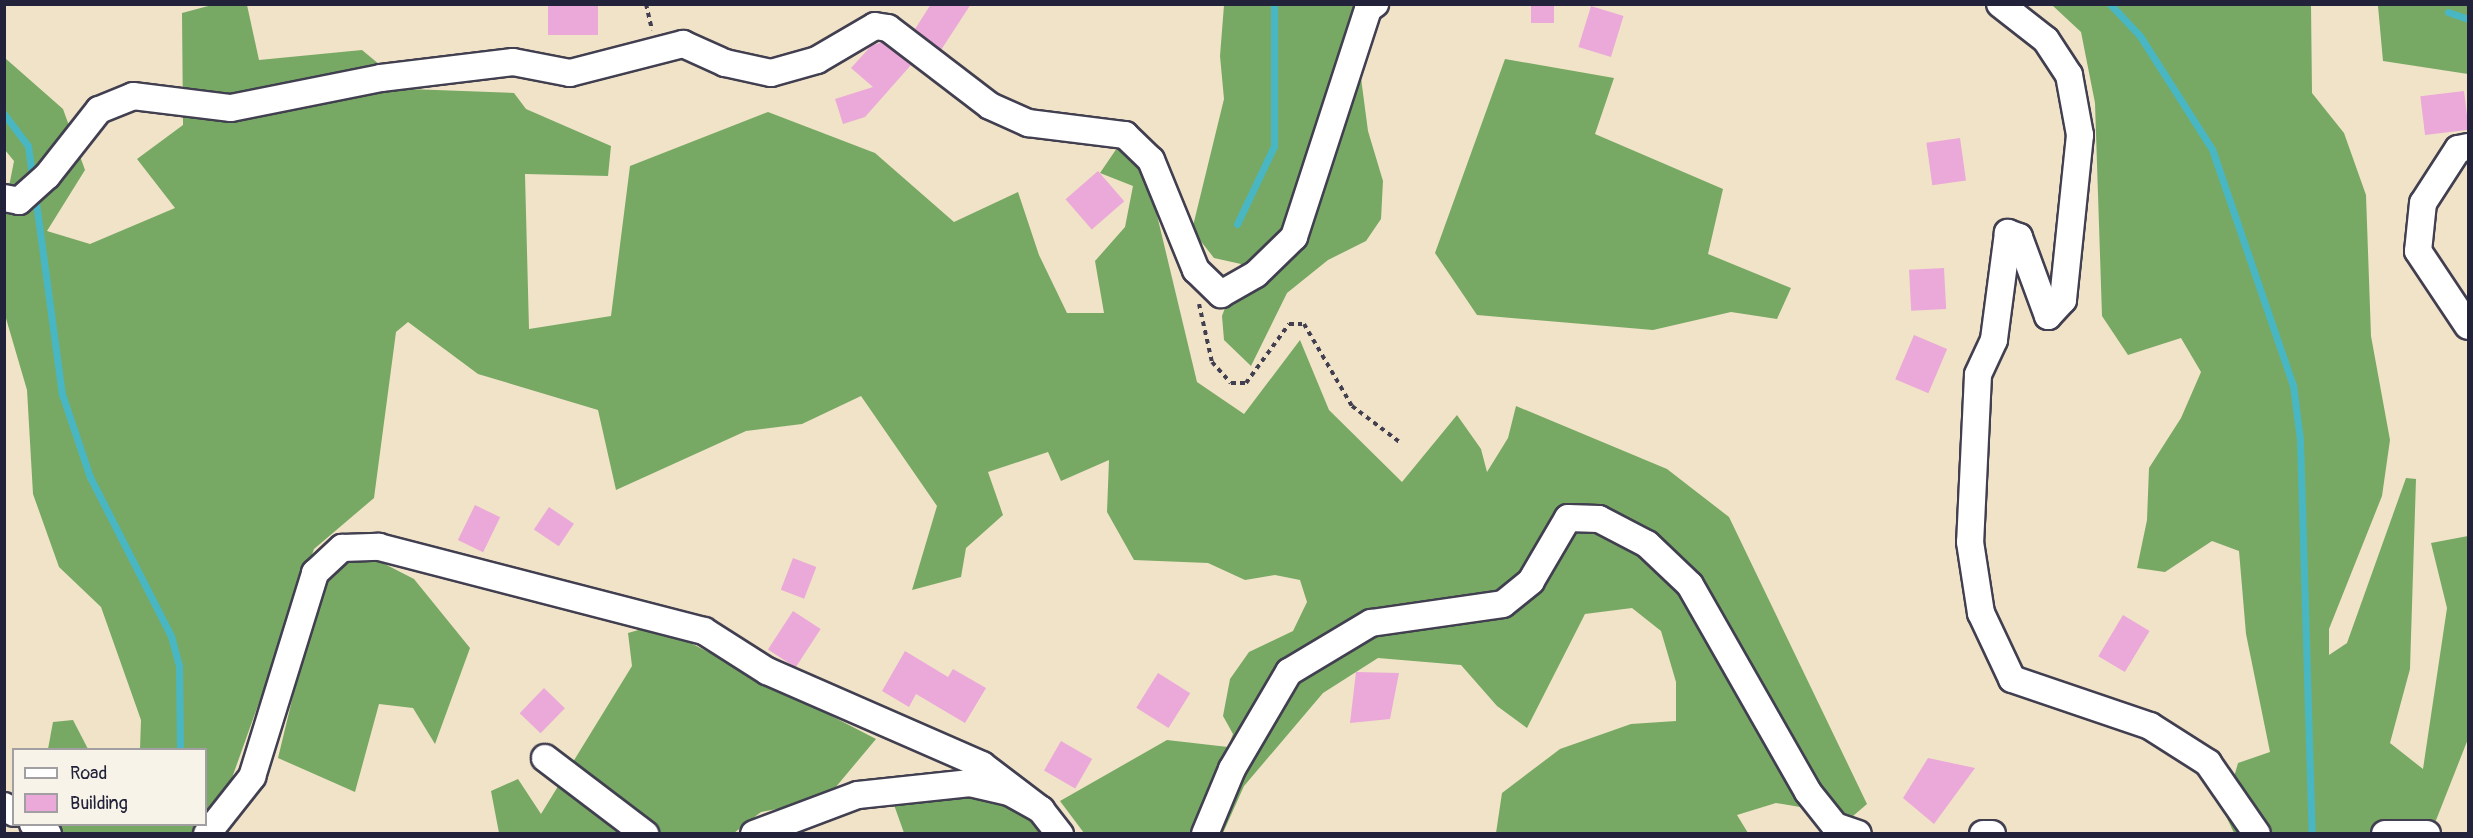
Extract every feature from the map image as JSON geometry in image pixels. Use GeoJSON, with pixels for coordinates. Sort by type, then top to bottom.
{"type":"FeatureCollection","features":[{"type":"Feature","properties":{"kind":"street"},"geometry":{"type":"LineString","coordinates":[[4,198],[19,201],[47,176],[99,110],[133,96],[231,108],[381,78],[513,62],[570,74],[683,44],[725,63],[771,73],[817,60],[875,26],[888,28],[990,106],[1028,123],[1125,135],[1151,160],[1196,270],[1221,294],[1257,274],[1294,237],[1368,9],[1375,4]]}},
{"type":"Feature","properties":{"kind":"street"},"geometry":{"type":"LineString","coordinates":[[2000,4],[2046,40],[2069,75],[2080,135],[2063,300],[2048,316],[2019,237],[2008,233],[1994,340],[1978,375],[1970,542],[1981,613],[2012,679],[2150,726],[2208,763],[2258,834]]}},
{"type":"Feature","properties":{"kind":"street"},"geometry":{"type":"LineString","coordinates":[[2469,147],[2458,149],[2423,203],[2418,251],[2469,326]]}},
{"type":"Feature","properties":{"kind":"street"},"geometry":{"type":"LineString","coordinates":[[1205,834],[1232,769],[1289,672],[1371,623],[1503,604],[1531,581],[1568,518],[1599,519],[1647,544],[1690,585],[1808,792],[1834,826],[1858,834]]}},
{"type":"Feature","properties":{"kind":"street"},"geometry":{"type":"LineString","coordinates":[[207,834],[252,777],[315,573],[342,548],[379,547],[705,631],[767,671],[982,765],[1041,810],[1060,834]]}},
{"type":"Feature","properties":{"kind":"street"},"geometry":{"type":"LineString","coordinates":[[545,758],[645,834]]}},
{"type":"Feature","properties":{"kind":"street"},"geometry":{"type":"LineString","coordinates":[[754,834],[858,795],[970,783],[1008,792],[1041,810]]}},
{"type":"Feature","properties":{"kind":"street"},"geometry":{"type":"LineString","coordinates":[[35,826],[48,834]]}},
{"type":"Feature","properties":{"kind":"street"},"geometry":{"type":"LineString","coordinates":[[1983,834],[1992,834]]}},
{"type":"Feature","properties":{"kind":"street"},"geometry":{"type":"LineString","coordinates":[[2385,834],[2427,834]]}},
{"type":"Feature","properties":{"kind":"path"},"geometry":{"type":"LineString","coordinates":[[1196,270],[1205,339],[1220,374],[1231,383],[1246,383],[1289,324],[1304,324],[1352,406],[1401,443]]}},
{"type":"Feature","properties":{"kind":"green space"},"geometry":{"type":"Polygon","coordinates":[[[212,5],[247,5],[259,60],[362,50],[409,89],[514,93],[526,109],[611,146],[608,176],[525,174],[529,329],[611,316],[630,166],[768,112],[875,153],[954,222],[1018,192],[1039,255],[1067,313],[1104,313],[1095,261],[1125,227],[1133,186],[1100,173],[1117,148],[1144,161],[1197,382],[1244,414],[1300,340],[1329,410],[1402,482],[1457,415],[1481,449],[1487,472],[1508,438],[1516,406],[1667,469],[1729,517],[1867,804],[1853,816],[1776,803],[1737,815],[1748,833],[1496,833],[1502,793],[1560,749],[1631,724],[1676,721],[1676,682],[1661,631],[1632,608],[1585,614],[1527,728],[1497,706],[1461,665],[1378,658],[1323,693],[1244,786],[1223,833],[1084,833],[1060,801],[1167,740],[1228,747],[1233,734],[1223,716],[1230,679],[1249,652],[1293,631],[1307,602],[1300,580],[1275,575],[1245,580],[1208,563],[1134,560],[1107,512],[1109,460],[1061,481],[1048,452],[988,472],[1003,515],[966,548],[961,577],[912,590],[937,506],[861,396],[802,424],[746,431],[616,490],[598,410],[478,374],[408,322],[396,332],[374,498],[314,549],[228,789],[207,816],[207,748],[140,748],[141,720],[101,607],[59,567],[33,494],[27,390],[5,315],[5,207],[14,161],[5,150],[5,58],[63,109],[85,170],[47,231],[90,244],[175,208],[137,159],[183,125],[182,13],[212,5]]]}},
{"type":"Feature","properties":{"kind":"green space"},"geometry":{"type":"Polygon","coordinates":[[[1224,5],[1356,5],[1352,10],[1368,131],[1383,181],[1381,219],[1366,241],[1328,260],[1287,293],[1251,366],[1224,340],[1222,316],[1241,264],[1214,258],[1192,230],[1224,99],[1220,56],[1224,5]]]}},
{"type":"Feature","properties":{"kind":"green space"},"geometry":{"type":"Polygon","coordinates":[[[2052,5],[2311,5],[2312,93],[2344,133],[2366,195],[2371,336],[2390,440],[2382,496],[2329,629],[2329,655],[2347,643],[2406,478],[2416,479],[2410,669],[2390,743],[2423,769],[2447,608],[2431,543],[2468,536],[2468,739],[2431,833],[2234,833],[2224,812],[2238,763],[2270,752],[2246,634],[2239,551],[2212,541],[2165,572],[2137,568],[2147,520],[2149,468],[2181,418],[2201,372],[2181,338],[2128,355],[2102,316],[2095,103],[2081,32],[2052,5]]]}},
{"type":"Feature","properties":{"kind":"green space"},"geometry":{"type":"Polygon","coordinates":[[[2468,5],[2468,74],[2383,61],[2378,6],[2468,5]]]}},
{"type":"Feature","properties":{"kind":"green space"},"geometry":{"type":"Polygon","coordinates":[[[1505,59],[1614,78],[1595,134],[1723,189],[1708,254],[1791,288],[1777,319],[1731,312],[1653,330],[1477,315],[1435,253],[1505,59]]]}},
{"type":"Feature","properties":{"kind":"green space"},"geometry":{"type":"Polygon","coordinates":[[[373,558],[414,579],[470,648],[435,744],[413,708],[379,704],[355,792],[278,758],[315,605],[328,577],[352,560],[373,558]]]}},
{"type":"Feature","properties":{"kind":"green space"},"geometry":{"type":"Polygon","coordinates":[[[656,625],[876,739],[835,788],[809,803],[761,812],[734,833],[499,833],[491,791],[518,779],[541,814],[632,666],[628,633],[656,625]]]}},
{"type":"Feature","properties":{"kind":"green space"},"geometry":{"type":"Polygon","coordinates":[[[73,720],[87,748],[48,748],[53,722],[73,720]]]}},
{"type":"Feature","properties":{"kind":"green space"},"geometry":{"type":"Polygon","coordinates":[[[985,796],[1019,810],[1042,833],[904,833],[893,802],[985,796]]]}},
{"type":"Feature","properties":{"kind":"green space"},"geometry":{"type":"Polygon","coordinates":[[[33,826],[199,826],[192,833],[32,834],[33,826]]]}},
{"type":"Feature","properties":{"kind":"building"},"geometry":{"type":"Polygon","coordinates":[[[548,4],[598,4],[598,35],[548,35],[548,4]]]}},
{"type":"Feature","properties":{"kind":"building"},"geometry":{"type":"Polygon","coordinates":[[[931,4],[971,4],[941,50],[915,29],[931,4]]]}},
{"type":"Feature","properties":{"kind":"building"},"geometry":{"type":"Polygon","coordinates":[[[1531,4],[1554,4],[1554,23],[1531,23],[1531,4]]]}},
{"type":"Feature","properties":{"kind":"building"},"geometry":{"type":"Polygon","coordinates":[[[1591,6],[1624,16],[1611,57],[1578,47],[1591,6]]]}},
{"type":"Feature","properties":{"kind":"building"},"geometry":{"type":"Polygon","coordinates":[[[882,42],[911,65],[865,117],[843,124],[835,99],[873,87],[851,68],[871,46],[882,42]]]}},
{"type":"Feature","properties":{"kind":"building"},"geometry":{"type":"Polygon","coordinates":[[[2464,91],[2468,130],[2425,135],[2420,96],[2464,91]]]}},
{"type":"Feature","properties":{"kind":"building"},"geometry":{"type":"Polygon","coordinates":[[[1960,138],[1966,181],[1932,185],[1926,143],[1960,138]]]}},
{"type":"Feature","properties":{"kind":"building"},"geometry":{"type":"Polygon","coordinates":[[[1098,171],[1124,201],[1092,229],[1066,199],[1098,171]]]}},
{"type":"Feature","properties":{"kind":"building"},"geometry":{"type":"Polygon","coordinates":[[[1944,268],[1946,309],[1911,311],[1909,270],[1944,268]]]}},
{"type":"Feature","properties":{"kind":"building"},"geometry":{"type":"Polygon","coordinates":[[[1914,335],[1947,349],[1928,393],[1895,379],[1914,335]]]}},
{"type":"Feature","properties":{"kind":"building"},"geometry":{"type":"Polygon","coordinates":[[[475,505],[500,517],[483,552],[458,540],[475,505]]]}},
{"type":"Feature","properties":{"kind":"building"},"geometry":{"type":"Polygon","coordinates":[[[549,507],[574,524],[559,546],[534,529],[549,507]]]}},
{"type":"Feature","properties":{"kind":"building"},"geometry":{"type":"Polygon","coordinates":[[[793,558],[816,567],[804,599],[781,590],[793,558]]]}},
{"type":"Feature","properties":{"kind":"building"},"geometry":{"type":"Polygon","coordinates":[[[793,611],[821,629],[796,668],[768,650],[793,611]]]}},
{"type":"Feature","properties":{"kind":"building"},"geometry":{"type":"Polygon","coordinates":[[[2123,615],[2150,631],[2125,672],[2098,656],[2123,615]]]}},
{"type":"Feature","properties":{"kind":"building"},"geometry":{"type":"Polygon","coordinates":[[[905,651],[948,677],[953,669],[986,688],[965,723],[916,694],[909,707],[882,691],[905,651]]]}},
{"type":"Feature","properties":{"kind":"building"},"geometry":{"type":"Polygon","coordinates":[[[1356,672],[1399,673],[1390,719],[1350,723],[1356,672]]]}},
{"type":"Feature","properties":{"kind":"building"},"geometry":{"type":"Polygon","coordinates":[[[1158,673],[1190,693],[1168,728],[1136,708],[1158,673]]]}},
{"type":"Feature","properties":{"kind":"building"},"geometry":{"type":"Polygon","coordinates":[[[544,688],[565,708],[541,733],[520,713],[544,688]]]}},
{"type":"Feature","properties":{"kind":"building"},"geometry":{"type":"Polygon","coordinates":[[[1061,741],[1092,759],[1075,788],[1044,770],[1061,741]]]}},
{"type":"Feature","properties":{"kind":"building"},"geometry":{"type":"Polygon","coordinates":[[[1928,758],[1975,768],[1934,824],[1903,798],[1928,758]]]}},
{"type":"Feature","properties":{"kind":"waterway"},"geometry":{"type":"LineString","coordinates":[[1237,224],[1274,146],[1274,4]]}},
{"type":"Feature","properties":{"kind":"waterway"},"geometry":{"type":"LineString","coordinates":[[2110,4],[2140,36],[2212,149],[2293,385],[2300,440],[2312,834]]}},
{"type":"Feature","properties":{"kind":"waterway"},"geometry":{"type":"LineString","coordinates":[[2448,12],[2468,19]]}},
{"type":"Feature","properties":{"kind":"waterway"},"geometry":{"type":"LineString","coordinates":[[4,114],[28,146],[33,181]]}},
{"type":"Feature","properties":{"kind":"waterway"},"geometry":{"type":"LineString","coordinates":[[35,195],[62,394],[90,477],[171,636],[179,665],[180,748]]}}]}
